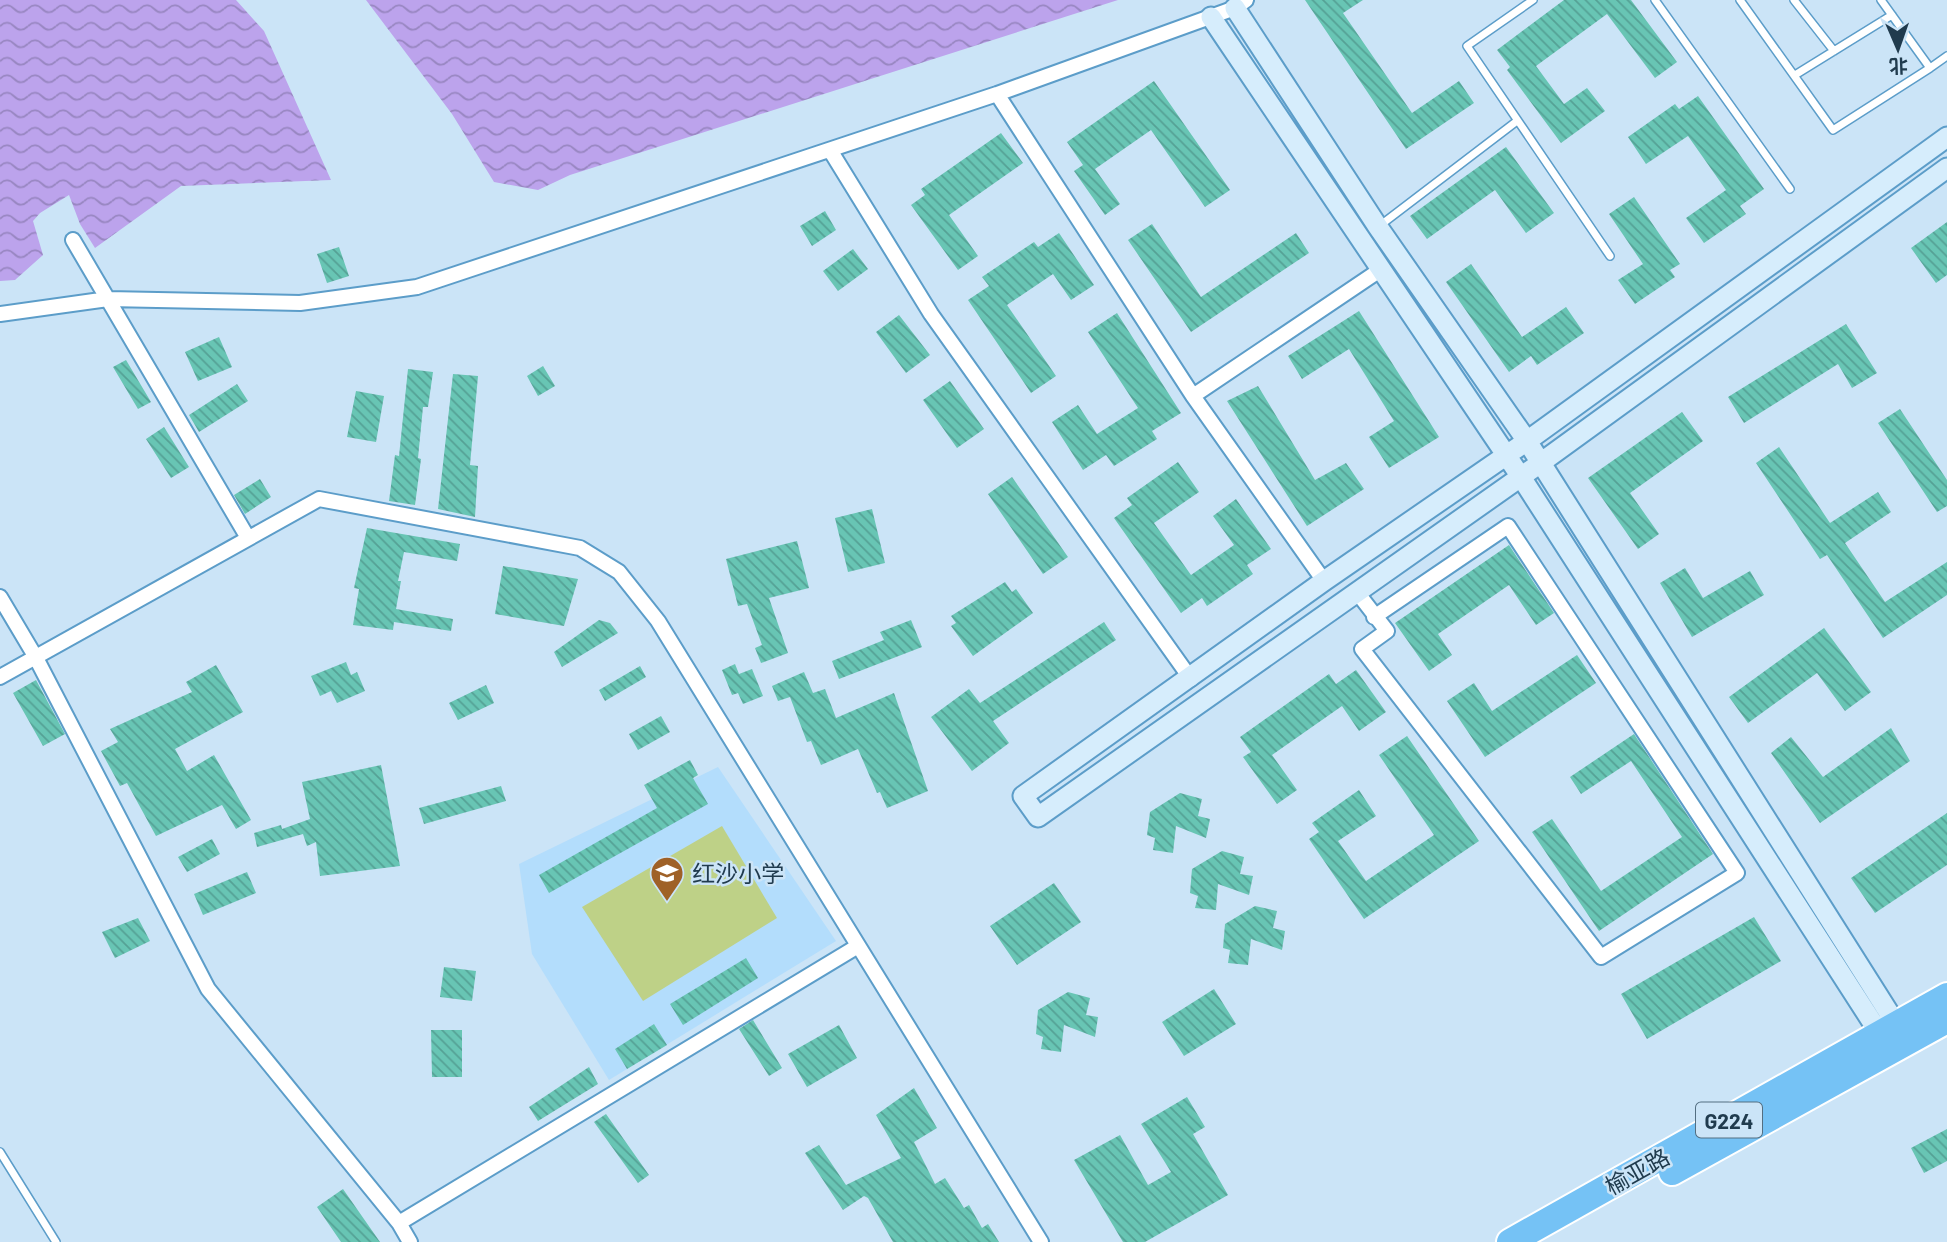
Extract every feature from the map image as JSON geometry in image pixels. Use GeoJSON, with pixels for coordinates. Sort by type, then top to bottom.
{"type":"FeatureCollection","features":[{"type":"Feature","properties":{"kind":"highway","name":"榆亚路"},"geometry":{"type":"LineString","coordinates":[[1545,1242],[1894,1038],[1947,996]]}},
{"type":"Feature","properties":{"kind":"highway","name":"榆亚路"},"geometry":{"type":"LineString","coordinates":[[1510,1242],[1894,1038],[1947,1020]]}},
{"type":"Feature","properties":{"kind":"street"},"geometry":{"type":"LineString","coordinates":[[0,314],[108,299],[300,303],[418,287],[997,94],[1241,4],[1377,227],[1527,441],[1894,1038]]}},
{"type":"Feature","properties":{"kind":"street"},"geometry":{"type":"LineString","coordinates":[[1211,17],[1894,1038]]}},
{"type":"Feature","properties":{"kind":"street"},"geometry":{"type":"LineString","coordinates":[[997,94],[1193,396],[1324,581]]}},
{"type":"Feature","properties":{"kind":"street"},"geometry":{"type":"LineString","coordinates":[[1947,137],[1506,456],[1324,581],[1023,796],[1038,817],[1521,477],[1947,168]]}},
{"type":"Feature","properties":{"kind":"street"},"geometry":{"type":"LineString","coordinates":[[830,150],[931,314],[1191,678]]}},
{"type":"Feature","properties":{"kind":"street"},"geometry":{"type":"LineString","coordinates":[[74,240],[248,538]]}},
{"type":"Feature","properties":{"kind":"street"},"geometry":{"type":"LineString","coordinates":[[1193,396],[1381,270]]}},
{"type":"Feature","properties":{"kind":"street"},"geometry":{"type":"LineString","coordinates":[[0,677],[319,499],[580,548],[619,572],[658,621],[1041,1242]]}},
{"type":"Feature","properties":{"kind":"street"},"geometry":{"type":"LineString","coordinates":[[1356,591],[1374,617],[1387,631],[1362,649],[1601,957],[1737,873],[1508,526],[1374,617]]}},
{"type":"Feature","properties":{"kind":"street"},"geometry":{"type":"LineString","coordinates":[[0,597],[35,656],[208,989],[399,1223],[410,1242]]}},
{"type":"Feature","properties":{"kind":"street"},"geometry":{"type":"LineString","coordinates":[[399,1223],[859,946]]}},
{"type":"Feature","properties":{"kind":"lane"},"geometry":{"type":"LineString","coordinates":[[1533,0],[1467,46],[1610,256]]}},
{"type":"Feature","properties":{"kind":"lane"},"geometry":{"type":"LineString","coordinates":[[1655,0],[1790,189]]}},
{"type":"Feature","properties":{"kind":"lane"},"geometry":{"type":"LineString","coordinates":[[1740,0],[1833,130],[1947,55]]}},
{"type":"Feature","properties":{"kind":"lane"},"geometry":{"type":"LineString","coordinates":[[1794,0],[1835,51]]}},
{"type":"Feature","properties":{"kind":"lane"},"geometry":{"type":"LineString","coordinates":[[1881,0],[1930,68]]}},
{"type":"Feature","properties":{"kind":"lane"},"geometry":{"type":"LineString","coordinates":[[1795,75],[1892,15]]}},
{"type":"Feature","properties":{"kind":"lane"},"geometry":{"type":"LineString","coordinates":[[1377,227],[1517,121]]}},
{"type":"Feature","properties":{"kind":"lane"},"geometry":{"type":"LineString","coordinates":[[0,1152],[56,1242]]}},
{"type":"Feature","properties":{"kind":"shaded area","name":"红沙小学"},"geometry":{"type":"Polygon","coordinates":[[[718,767],[836,941],[609,1080],[532,954],[519,864],[718,767]]]}},
{"type":"Feature","properties":{"kind":"green space"},"geometry":{"type":"Polygon","coordinates":[[[722,826],[777,918],[643,1001],[582,907],[722,826]]]}},
{"type":"Feature","properties":{"kind":"water"},"geometry":{"type":"Polygon","coordinates":[[[0,0],[236,0],[264,31],[331,180],[181,186],[95,248],[80,224],[69,195],[40,213],[33,221],[43,255],[15,280],[0,281],[0,0]]]}},
{"type":"Feature","properties":{"kind":"water"},"geometry":{"type":"Polygon","coordinates":[[[366,0],[1118,0],[570,175],[538,190],[494,182],[452,114],[366,0]]]}},
{"type":"Feature","properties":{"kind":"building"},"geometry":{"type":"Polygon","coordinates":[[[1305,0],[1363,0],[1343,13],[1412,113],[1459,81],[1474,103],[1406,149],[1305,0]]]}},
{"type":"Feature","properties":{"kind":"building"},"geometry":{"type":"Polygon","coordinates":[[[1564,0],[1631,0],[1677,62],[1655,78],[1607,14],[1536,66],[1564,104],[1587,88],[1605,111],[1561,143],[1507,70],[1510,67],[1497,50],[1564,0]]]}},
{"type":"Feature","properties":{"kind":"building"},"geometry":{"type":"Polygon","coordinates":[[[1154,81],[1230,190],[1205,207],[1151,130],[1095,169],[1120,204],[1105,215],[1074,171],[1083,165],[1067,142],[1154,81]]]}},
{"type":"Feature","properties":{"kind":"building"},"geometry":{"type":"Polygon","coordinates":[[[1698,96],[1764,189],[1740,206],[1746,214],[1704,243],[1686,218],[1726,190],[1688,136],[1646,164],[1628,137],[1675,104],[1679,109],[1698,96]]]}},
{"type":"Feature","properties":{"kind":"building"},"geometry":{"type":"Polygon","coordinates":[[[1001,133],[1023,163],[949,215],[978,256],[958,270],[911,205],[925,195],[921,189],[1001,133]]]}},
{"type":"Feature","properties":{"kind":"building"},"geometry":{"type":"Polygon","coordinates":[[[1506,147],[1554,213],[1526,233],[1495,190],[1427,239],[1410,216],[1506,147]]]}},
{"type":"Feature","properties":{"kind":"building"},"geometry":{"type":"Polygon","coordinates":[[[1634,197],[1680,264],[1670,270],[1675,277],[1635,304],[1618,280],[1643,264],[1609,214],[1634,197]]]}},
{"type":"Feature","properties":{"kind":"building"},"geometry":{"type":"Polygon","coordinates":[[[825,211],[836,230],[812,246],[800,226],[825,211]]]}},
{"type":"Feature","properties":{"kind":"building"},"geometry":{"type":"Polygon","coordinates":[[[1947,222],[1947,275],[1936,283],[1911,248],[1947,222]]]}},
{"type":"Feature","properties":{"kind":"building"},"geometry":{"type":"Polygon","coordinates":[[[1152,224],[1201,297],[1296,233],[1309,253],[1191,332],[1128,240],[1152,224]]]}},
{"type":"Feature","properties":{"kind":"building"},"geometry":{"type":"Polygon","coordinates":[[[1059,233],[1094,285],[1071,300],[1053,274],[1007,305],[1056,376],[1031,393],[968,300],[989,286],[982,277],[1034,242],[1038,247],[1059,233]]]}},
{"type":"Feature","properties":{"kind":"building"},"geometry":{"type":"Polygon","coordinates":[[[339,247],[349,276],[327,283],[317,254],[339,247]]]}},
{"type":"Feature","properties":{"kind":"building"},"geometry":{"type":"Polygon","coordinates":[[[853,249],[868,269],[838,291],[823,271],[853,249]]]}},
{"type":"Feature","properties":{"kind":"building"},"geometry":{"type":"Polygon","coordinates":[[[1471,264],[1522,337],[1566,307],[1584,333],[1537,365],[1531,356],[1509,372],[1446,282],[1471,264]]]}},
{"type":"Feature","properties":{"kind":"building"},"geometry":{"type":"Polygon","coordinates":[[[1359,311],[1439,437],[1389,468],[1369,437],[1394,421],[1349,349],[1302,379],[1288,356],[1359,311]]]}},
{"type":"Feature","properties":{"kind":"building"},"geometry":{"type":"Polygon","coordinates":[[[1117,313],[1181,413],[1152,431],[1157,439],[1114,466],[1106,455],[1083,470],[1052,422],[1078,405],[1097,434],[1138,408],[1088,332],[1117,313]]]}},
{"type":"Feature","properties":{"kind":"building"},"geometry":{"type":"Polygon","coordinates":[[[899,315],[930,355],[906,373],[876,332],[899,315]]]}},
{"type":"Feature","properties":{"kind":"building"},"geometry":{"type":"Polygon","coordinates":[[[1846,324],[1877,373],[1852,388],[1838,364],[1744,423],[1728,397],[1846,324]]]}},
{"type":"Feature","properties":{"kind":"building"},"geometry":{"type":"Polygon","coordinates":[[[219,337],[232,367],[198,381],[185,352],[219,337]]]}},
{"type":"Feature","properties":{"kind":"building"},"geometry":{"type":"Polygon","coordinates":[[[126,360],[151,402],[138,409],[113,367],[126,360]]]}},
{"type":"Feature","properties":{"kind":"building"},"geometry":{"type":"Polygon","coordinates":[[[543,366],[555,386],[538,396],[527,376],[543,366]]]}},
{"type":"Feature","properties":{"kind":"building"},"geometry":{"type":"Polygon","coordinates":[[[408,369],[433,372],[428,407],[423,407],[418,458],[421,459],[415,505],[389,501],[395,455],[399,456],[408,369]]]}},
{"type":"Feature","properties":{"kind":"building"},"geometry":{"type":"Polygon","coordinates":[[[453,374],[478,376],[470,465],[478,466],[475,517],[438,509],[453,374]]]}},
{"type":"Feature","properties":{"kind":"building"},"geometry":{"type":"Polygon","coordinates":[[[950,381],[984,429],[957,448],[923,400],[950,381]]]}},
{"type":"Feature","properties":{"kind":"building"},"geometry":{"type":"Polygon","coordinates":[[[237,384],[248,401],[199,432],[189,415],[237,384]]]}},
{"type":"Feature","properties":{"kind":"building"},"geometry":{"type":"Polygon","coordinates":[[[1258,386],[1315,480],[1346,463],[1364,489],[1307,526],[1227,401],[1258,386]]]}},
{"type":"Feature","properties":{"kind":"building"},"geometry":{"type":"Polygon","coordinates":[[[356,391],[384,396],[376,442],[347,437],[356,391]]]}},
{"type":"Feature","properties":{"kind":"building"},"geometry":{"type":"Polygon","coordinates":[[[1900,409],[1947,480],[1947,506],[1937,512],[1878,423],[1900,409]]]}},
{"type":"Feature","properties":{"kind":"building"},"geometry":{"type":"Polygon","coordinates":[[[1682,412],[1703,441],[1630,493],[1659,534],[1638,549],[1588,478],[1682,412]]]}},
{"type":"Feature","properties":{"kind":"building"},"geometry":{"type":"Polygon","coordinates":[[[164,427],[189,467],[171,478],[146,439],[164,427]]]}},
{"type":"Feature","properties":{"kind":"building"},"geometry":{"type":"Polygon","coordinates":[[[1779,447],[1830,523],[1878,492],[1891,512],[1845,543],[1885,602],[1947,562],[1947,595],[1883,638],[1827,555],[1820,559],[1756,463],[1779,447]]]}},
{"type":"Feature","properties":{"kind":"building"},"geometry":{"type":"Polygon","coordinates":[[[1178,462],[1199,492],[1154,523],[1191,575],[1234,545],[1213,516],[1236,499],[1271,549],[1247,565],[1253,574],[1207,606],[1202,598],[1181,613],[1114,518],[1132,505],[1127,498],[1178,462]]]}},
{"type":"Feature","properties":{"kind":"building"},"geometry":{"type":"Polygon","coordinates":[[[1012,477],[1068,557],[1043,574],[988,494],[1012,477]]]}},
{"type":"Feature","properties":{"kind":"building"},"geometry":{"type":"Polygon","coordinates":[[[260,479],[271,497],[245,514],[234,495],[260,479]]]}},
{"type":"Feature","properties":{"kind":"building"},"geometry":{"type":"Polygon","coordinates":[[[872,509],[885,563],[848,572],[835,518],[872,509]]]}},
{"type":"Feature","properties":{"kind":"building"},"geometry":{"type":"Polygon","coordinates":[[[367,528],[460,544],[457,561],[404,552],[398,581],[401,581],[396,609],[453,619],[451,631],[394,622],[393,630],[353,625],[359,589],[354,588],[367,528]]]}},
{"type":"Feature","properties":{"kind":"building"},"geometry":{"type":"Polygon","coordinates":[[[797,541],[809,588],[769,598],[788,653],[761,663],[755,648],[762,645],[747,604],[738,606],[726,559],[797,541]]]}},
{"type":"Feature","properties":{"kind":"building"},"geometry":{"type":"Polygon","coordinates":[[[1509,545],[1554,613],[1536,625],[1509,585],[1438,634],[1452,655],[1429,671],[1395,623],[1509,545]]]}},
{"type":"Feature","properties":{"kind":"building"},"geometry":{"type":"Polygon","coordinates":[[[503,566],[578,579],[564,626],[495,614],[503,566]]]}},
{"type":"Feature","properties":{"kind":"building"},"geometry":{"type":"Polygon","coordinates":[[[1685,568],[1703,598],[1750,571],[1764,595],[1692,637],[1660,583],[1685,568]]]}},
{"type":"Feature","properties":{"kind":"building"},"geometry":{"type":"Polygon","coordinates":[[[1005,582],[1012,592],[1016,589],[1033,613],[973,656],[951,626],[956,623],[951,616],[1005,582]]]}},
{"type":"Feature","properties":{"kind":"building"},"geometry":{"type":"Polygon","coordinates":[[[599,620],[610,623],[618,633],[562,667],[554,652],[599,620]]]}},
{"type":"Feature","properties":{"kind":"building"},"geometry":{"type":"Polygon","coordinates":[[[911,620],[922,647],[839,679],[832,661],[884,640],[880,632],[911,620]]]}},
{"type":"Feature","properties":{"kind":"building"},"geometry":{"type":"Polygon","coordinates":[[[1104,622],[1116,640],[993,721],[1009,743],[972,771],[931,717],[969,689],[980,703],[1104,622]]]}},
{"type":"Feature","properties":{"kind":"building"},"geometry":{"type":"Polygon","coordinates":[[[1824,628],[1871,692],[1845,711],[1817,673],[1748,723],[1729,697],[1824,628]]]}},
{"type":"Feature","properties":{"kind":"building"},"geometry":{"type":"Polygon","coordinates":[[[1577,655],[1596,683],[1485,757],[1447,701],[1474,683],[1492,711],[1577,655]]]}},
{"type":"Feature","properties":{"kind":"building"},"geometry":{"type":"Polygon","coordinates":[[[346,662],[351,675],[357,672],[365,691],[337,703],[331,691],[320,696],[311,676],[346,662]]]}},
{"type":"Feature","properties":{"kind":"building"},"geometry":{"type":"Polygon","coordinates":[[[735,664],[739,674],[752,669],[763,696],[743,704],[738,693],[732,695],[722,670],[735,664]]]}},
{"type":"Feature","properties":{"kind":"building"},"geometry":{"type":"Polygon","coordinates":[[[216,665],[243,712],[175,749],[187,771],[214,755],[251,820],[236,829],[222,805],[156,836],[127,783],[120,786],[101,751],[118,742],[110,729],[192,692],[186,682],[216,665]]]}},
{"type":"Feature","properties":{"kind":"building"},"geometry":{"type":"Polygon","coordinates":[[[640,666],[646,677],[605,701],[599,690],[640,666]]]}},
{"type":"Feature","properties":{"kind":"building"},"geometry":{"type":"Polygon","coordinates":[[[1356,670],[1386,712],[1359,731],[1342,706],[1272,755],[1297,790],[1277,804],[1243,757],[1251,752],[1240,737],[1329,674],[1336,684],[1356,670]]]}},
{"type":"Feature","properties":{"kind":"building"},"geometry":{"type":"Polygon","coordinates":[[[804,672],[813,693],[825,689],[836,718],[894,693],[928,791],[887,808],[880,792],[877,793],[858,749],[821,765],[811,741],[807,742],[790,697],[778,701],[772,686],[804,672]]]}},
{"type":"Feature","properties":{"kind":"building"},"geometry":{"type":"Polygon","coordinates":[[[36,680],[65,734],[43,746],[13,693],[36,680]]]}},
{"type":"Feature","properties":{"kind":"building"},"geometry":{"type":"Polygon","coordinates":[[[486,685],[494,703],[458,720],[449,703],[486,685]]]}},
{"type":"Feature","properties":{"kind":"building"},"geometry":{"type":"Polygon","coordinates":[[[661,716],[670,732],[638,750],[629,734],[661,716]]]}},
{"type":"Feature","properties":{"kind":"building"},"geometry":{"type":"Polygon","coordinates":[[[1891,728],[1910,761],[1820,823],[1771,753],[1791,737],[1823,777],[1891,728]]]}},
{"type":"Feature","properties":{"kind":"building"},"geometry":{"type":"Polygon","coordinates":[[[1634,734],[1713,854],[1599,931],[1532,832],[1552,819],[1601,891],[1682,837],[1631,761],[1581,794],[1570,777],[1634,734]]]}},
{"type":"Feature","properties":{"kind":"building"},"geometry":{"type":"Polygon","coordinates":[[[1407,736],[1479,841],[1364,919],[1309,839],[1319,832],[1312,823],[1359,790],[1376,816],[1338,841],[1366,881],[1434,835],[1379,755],[1407,736]]]}},
{"type":"Feature","properties":{"kind":"building"},"geometry":{"type":"Polygon","coordinates":[[[690,760],[698,775],[693,778],[708,804],[549,893],[539,875],[657,808],[644,785],[690,760]]]}},
{"type":"Feature","properties":{"kind":"building"},"geometry":{"type":"Polygon","coordinates":[[[381,765],[400,866],[320,876],[316,842],[307,846],[303,834],[257,847],[254,833],[281,825],[282,829],[310,819],[302,782],[381,765]]]}},
{"type":"Feature","properties":{"kind":"building"},"geometry":{"type":"Polygon","coordinates":[[[501,786],[506,801],[424,824],[419,808],[501,786]]]}},
{"type":"Feature","properties":{"kind":"building"},"geometry":{"type":"Polygon","coordinates":[[[1180,793],[1202,799],[1198,816],[1210,819],[1206,838],[1176,826],[1173,853],[1153,850],[1155,838],[1147,835],[1150,812],[1180,793]]]}},
{"type":"Feature","properties":{"kind":"building"},"geometry":{"type":"Polygon","coordinates":[[[1947,813],[1947,865],[1875,913],[1851,878],[1947,813]]]}},
{"type":"Feature","properties":{"kind":"building"},"geometry":{"type":"Polygon","coordinates":[[[212,839],[220,854],[187,872],[178,857],[212,839]]]}},
{"type":"Feature","properties":{"kind":"building"},"geometry":{"type":"Polygon","coordinates":[[[1222,851],[1244,857],[1240,874],[1253,876],[1249,895],[1218,884],[1216,910],[1195,908],[1198,896],[1190,893],[1192,869],[1222,851]]]}},
{"type":"Feature","properties":{"kind":"building"},"geometry":{"type":"Polygon","coordinates":[[[247,872],[256,893],[203,915],[194,894],[247,872]]]}},
{"type":"Feature","properties":{"kind":"building"},"geometry":{"type":"Polygon","coordinates":[[[1054,883],[1081,922],[1017,965],[990,926],[1054,883]]]}},
{"type":"Feature","properties":{"kind":"building"},"geometry":{"type":"Polygon","coordinates":[[[1255,906],[1277,911],[1273,928],[1285,931],[1282,950],[1251,939],[1248,965],[1228,963],[1230,950],[1223,948],[1225,924],[1255,906]]]}},
{"type":"Feature","properties":{"kind":"building"},"geometry":{"type":"Polygon","coordinates":[[[1754,917],[1781,961],[1647,1039],[1621,994],[1754,917]]]}},
{"type":"Feature","properties":{"kind":"building"},"geometry":{"type":"Polygon","coordinates":[[[138,918],[150,941],[115,958],[102,932],[138,918]]]}},
{"type":"Feature","properties":{"kind":"building"},"geometry":{"type":"Polygon","coordinates":[[[746,958],[758,978],[683,1025],[670,1004],[746,958]]]}},
{"type":"Feature","properties":{"kind":"building"},"geometry":{"type":"Polygon","coordinates":[[[444,967],[476,971],[472,1001],[440,997],[444,967]]]}},
{"type":"Feature","properties":{"kind":"building"},"geometry":{"type":"Polygon","coordinates":[[[1214,989],[1236,1024],[1184,1056],[1162,1022],[1214,989]]]}},
{"type":"Feature","properties":{"kind":"building"},"geometry":{"type":"Polygon","coordinates":[[[1068,992],[1090,998],[1086,1015],[1098,1017],[1095,1037],[1064,1025],[1061,1052],[1041,1049],[1043,1037],[1036,1034],[1038,1010],[1068,992]]]}},
{"type":"Feature","properties":{"kind":"building"},"geometry":{"type":"Polygon","coordinates":[[[753,1020],[782,1068],[769,1076],[739,1029],[753,1020]]]}},
{"type":"Feature","properties":{"kind":"building"},"geometry":{"type":"Polygon","coordinates":[[[654,1024],[667,1045],[627,1069],[615,1049],[654,1024]]]}},
{"type":"Feature","properties":{"kind":"building"},"geometry":{"type":"Polygon","coordinates":[[[839,1025],[857,1058],[807,1087],[788,1054],[839,1025]]]}},
{"type":"Feature","properties":{"kind":"building"},"geometry":{"type":"Polygon","coordinates":[[[431,1030],[462,1030],[462,1077],[432,1077],[431,1030]]]}},
{"type":"Feature","properties":{"kind":"building"},"geometry":{"type":"Polygon","coordinates":[[[589,1067],[598,1084],[538,1121],[529,1107],[589,1067]]]}},
{"type":"Feature","properties":{"kind":"building"},"geometry":{"type":"Polygon","coordinates":[[[914,1088],[937,1128],[914,1142],[935,1184],[945,1178],[964,1208],[969,1205],[982,1228],[988,1224],[999,1242],[893,1242],[868,1198],[864,1196],[843,1210],[805,1153],[819,1145],[846,1185],[901,1158],[876,1115],[914,1088]]]}},
{"type":"Feature","properties":{"kind":"building"},"geometry":{"type":"Polygon","coordinates":[[[1187,1097],[1205,1127],[1193,1134],[1228,1195],[1145,1242],[1123,1242],[1074,1160],[1120,1135],[1148,1185],[1171,1172],[1141,1124],[1187,1097]]]}},
{"type":"Feature","properties":{"kind":"building"},"geometry":{"type":"Polygon","coordinates":[[[606,1114],[649,1175],[638,1183],[594,1122],[606,1114]]]}},
{"type":"Feature","properties":{"kind":"building"},"geometry":{"type":"Polygon","coordinates":[[[1947,1129],[1947,1161],[1924,1173],[1911,1148],[1947,1129]]]}},
{"type":"Feature","properties":{"kind":"building"},"geometry":{"type":"Polygon","coordinates":[[[343,1189],[380,1242],[341,1242],[317,1207],[343,1189]]]}},
{"type":"Feature","properties":{"kind":"place","name":"红沙小学"},"geometry":{"type":"Point","coordinates":[667,903]}}]}
